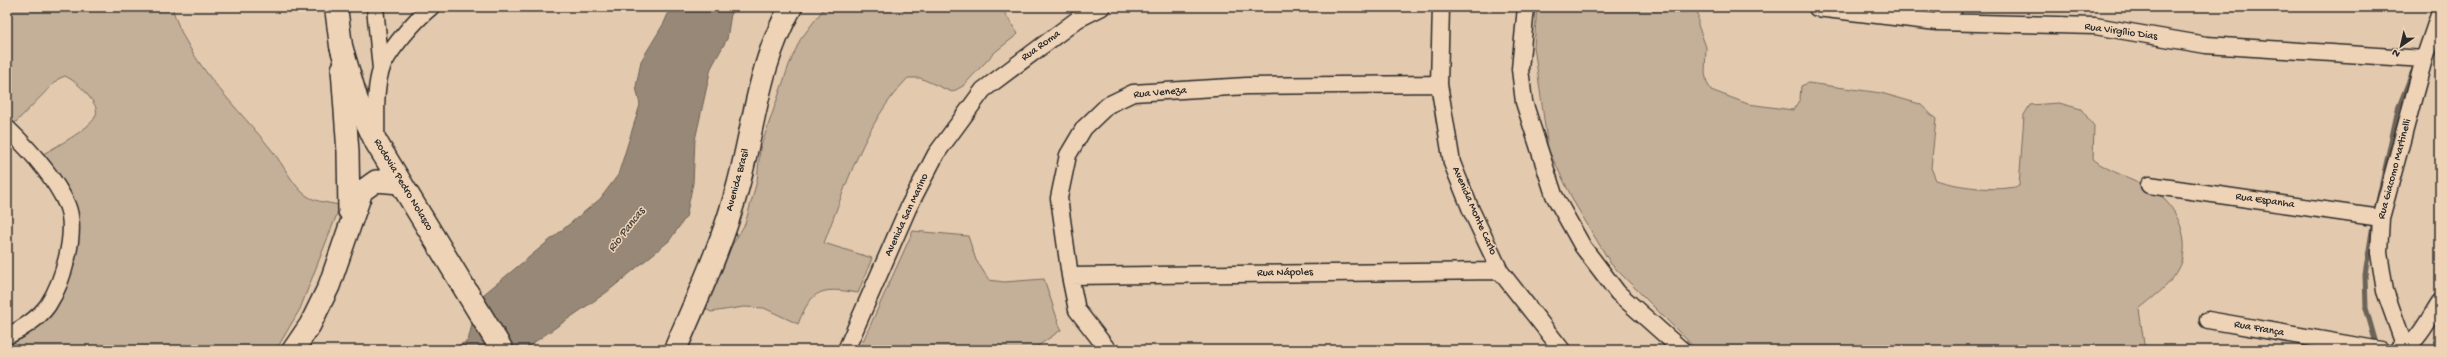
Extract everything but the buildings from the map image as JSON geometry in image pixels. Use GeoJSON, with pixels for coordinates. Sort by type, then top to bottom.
{"type":"FeatureCollection","features":[{"type":"Feature","properties":{"kind":"main road","name":"Rodovia Pedro Nolasco"},"geometry":{"type":"LineString","coordinates":[[336,7],[341,46],[357,101],[376,142],[502,350]]}},
{"type":"Feature","properties":{"kind":"main road","name":"Avenida Brasil"},"geometry":{"type":"LineString","coordinates":[[674,350],[720,240],[738,186],[770,54],[791,7]]}},
{"type":"Feature","properties":{"kind":"street"},"geometry":{"type":"LineString","coordinates":[[375,7],[381,69],[378,94],[376,142]]}},
{"type":"Feature","properties":{"kind":"street"},"geometry":{"type":"LineString","coordinates":[[381,69],[405,33],[431,7]]}},
{"type":"Feature","properties":{"kind":"street","name":"Rua Roma"},"geometry":{"type":"LineString","coordinates":[[983,90],[1072,24],[1102,7]]}},
{"type":"Feature","properties":{"kind":"street","name":"Avenida Monte Carlo"},"geometry":{"type":"LineString","coordinates":[[1441,7],[1439,84],[1452,163],[1471,210],[1500,271],[1562,350]]}},
{"type":"Feature","properties":{"kind":"street"},"geometry":{"type":"LineString","coordinates":[[1526,7],[1520,69],[1524,102],[1554,195],[1583,247],[1618,293],[1682,350]]}},
{"type":"Feature","properties":{"kind":"street"},"geometry":{"type":"LineString","coordinates":[[1937,22],[1955,7]]}},
{"type":"Feature","properties":{"kind":"street","name":"Rua Virgílio Dias"},"geometry":{"type":"LineString","coordinates":[[1817,8],[1937,22],[2095,26],[2206,45],[2424,59]]}},
{"type":"Feature","properties":{"kind":"street","name":"Rua Giacomo Martinelli"},"geometry":{"type":"LineString","coordinates":[[2403,350],[2385,291],[2379,253],[2381,218],[2424,59],[2440,12]]}},
{"type":"Feature","properties":{"kind":"street"},"geometry":{"type":"LineString","coordinates":[[341,46],[348,152],[348,228]]}},
{"type":"Feature","properties":{"kind":"street","name":"Rua Veneza"},"geometry":{"type":"LineString","coordinates":[[1108,350],[1077,310],[1070,276],[1060,198],[1068,155],[1084,128],[1108,105],[1133,93],[1247,86],[1439,84]]}},
{"type":"Feature","properties":{"kind":"street","name":"Avenida San Marino"},"geometry":{"type":"LineString","coordinates":[[846,350],[909,206],[936,154],[983,90]]}},
{"type":"Feature","properties":{"kind":"street"},"geometry":{"type":"LineString","coordinates":[[7,128],[52,180],[67,207],[71,232],[64,270],[48,306],[21,329],[7,336]]}},
{"type":"Feature","properties":{"kind":"street"},"geometry":{"type":"LineString","coordinates":[[293,350],[310,324],[329,286],[356,204],[367,185],[376,181],[400,183]]}},
{"type":"Feature","properties":{"kind":"street","name":"Rua Espanha"},"geometry":{"type":"LineString","coordinates":[[2149,185],[2381,218]]}},
{"type":"Feature","properties":{"kind":"street","name":"Rua Nápoles"},"geometry":{"type":"LineString","coordinates":[[1070,276],[1500,271]]}},
{"type":"Feature","properties":{"kind":"street"},"geometry":{"type":"LineString","coordinates":[[2403,350],[2440,302]]}},
{"type":"Feature","properties":{"kind":"street","name":"Rua França"},"geometry":{"type":"LineString","coordinates":[[2208,320],[2381,350]]}},
{"type":"Feature","properties":{"kind":"shaded area"},"geometry":{"type":"Polygon","coordinates":[[[7,7],[172,7],[179,28],[189,47],[202,66],[274,153],[298,188],[310,198],[339,205],[337,214],[300,309],[276,350],[19,350],[9,333],[47,298],[60,271],[66,232],[58,188],[40,156],[70,138],[92,122],[96,114],[96,109],[92,100],[85,91],[65,76],[58,79],[12,126],[7,122],[7,7]]]}},
{"type":"Feature","properties":{"kind":"shaded area"},"geometry":{"type":"Polygon","coordinates":[[[825,7],[1001,7],[1018,34],[995,52],[963,86],[952,92],[920,78],[908,78],[893,95],[880,114],[858,156],[824,243],[872,258],[858,293],[835,290],[820,293],[808,303],[798,324],[764,308],[744,307],[711,312],[706,309],[705,299],[709,283],[745,224],[757,181],[760,149],[789,65],[800,40],[825,7]]]}},
{"type":"Feature","properties":{"kind":"shaded area"},"geometry":{"type":"Polygon","coordinates":[[[1537,7],[1698,7],[1698,25],[1706,47],[1705,73],[1707,83],[1711,90],[1748,104],[1793,110],[1800,99],[1801,86],[1808,83],[1881,93],[1920,104],[1936,119],[1931,168],[1936,180],[1955,185],[1989,189],[2019,186],[2024,115],[2030,105],[2059,103],[2081,109],[2094,126],[2093,159],[2106,168],[2143,184],[2160,195],[2175,214],[2180,225],[2184,249],[2182,261],[2177,272],[2164,287],[2139,309],[2144,344],[2150,350],[1697,350],[1611,264],[1575,204],[1548,149],[1534,46],[1537,7]]]}},
{"type":"Feature","properties":{"kind":"shaded area"},"geometry":{"type":"Polygon","coordinates":[[[913,231],[968,236],[976,260],[989,280],[1004,282],[1044,279],[1061,330],[1032,350],[859,350],[913,231]]]}},
{"type":"Feature","properties":{"kind":"water","name":"Rio Pancas"},"geometry":{"type":"Polygon","coordinates":[[[671,7],[732,7],[727,39],[711,68],[695,140],[693,183],[686,217],[669,241],[607,292],[523,350],[449,350],[468,341],[478,299],[600,199],[618,175],[640,105],[636,87],[641,61],[664,23],[671,7]]]}},
{"type":"Feature","properties":{"kind":"waterway"},"geometry":{"type":"LineString","coordinates":[[2377,206],[2398,109],[2413,71]]}},
{"type":"Feature","properties":{"kind":"waterway"},"geometry":{"type":"LineString","coordinates":[[2373,225],[2365,275],[2366,308],[2377,347]]}}]}
